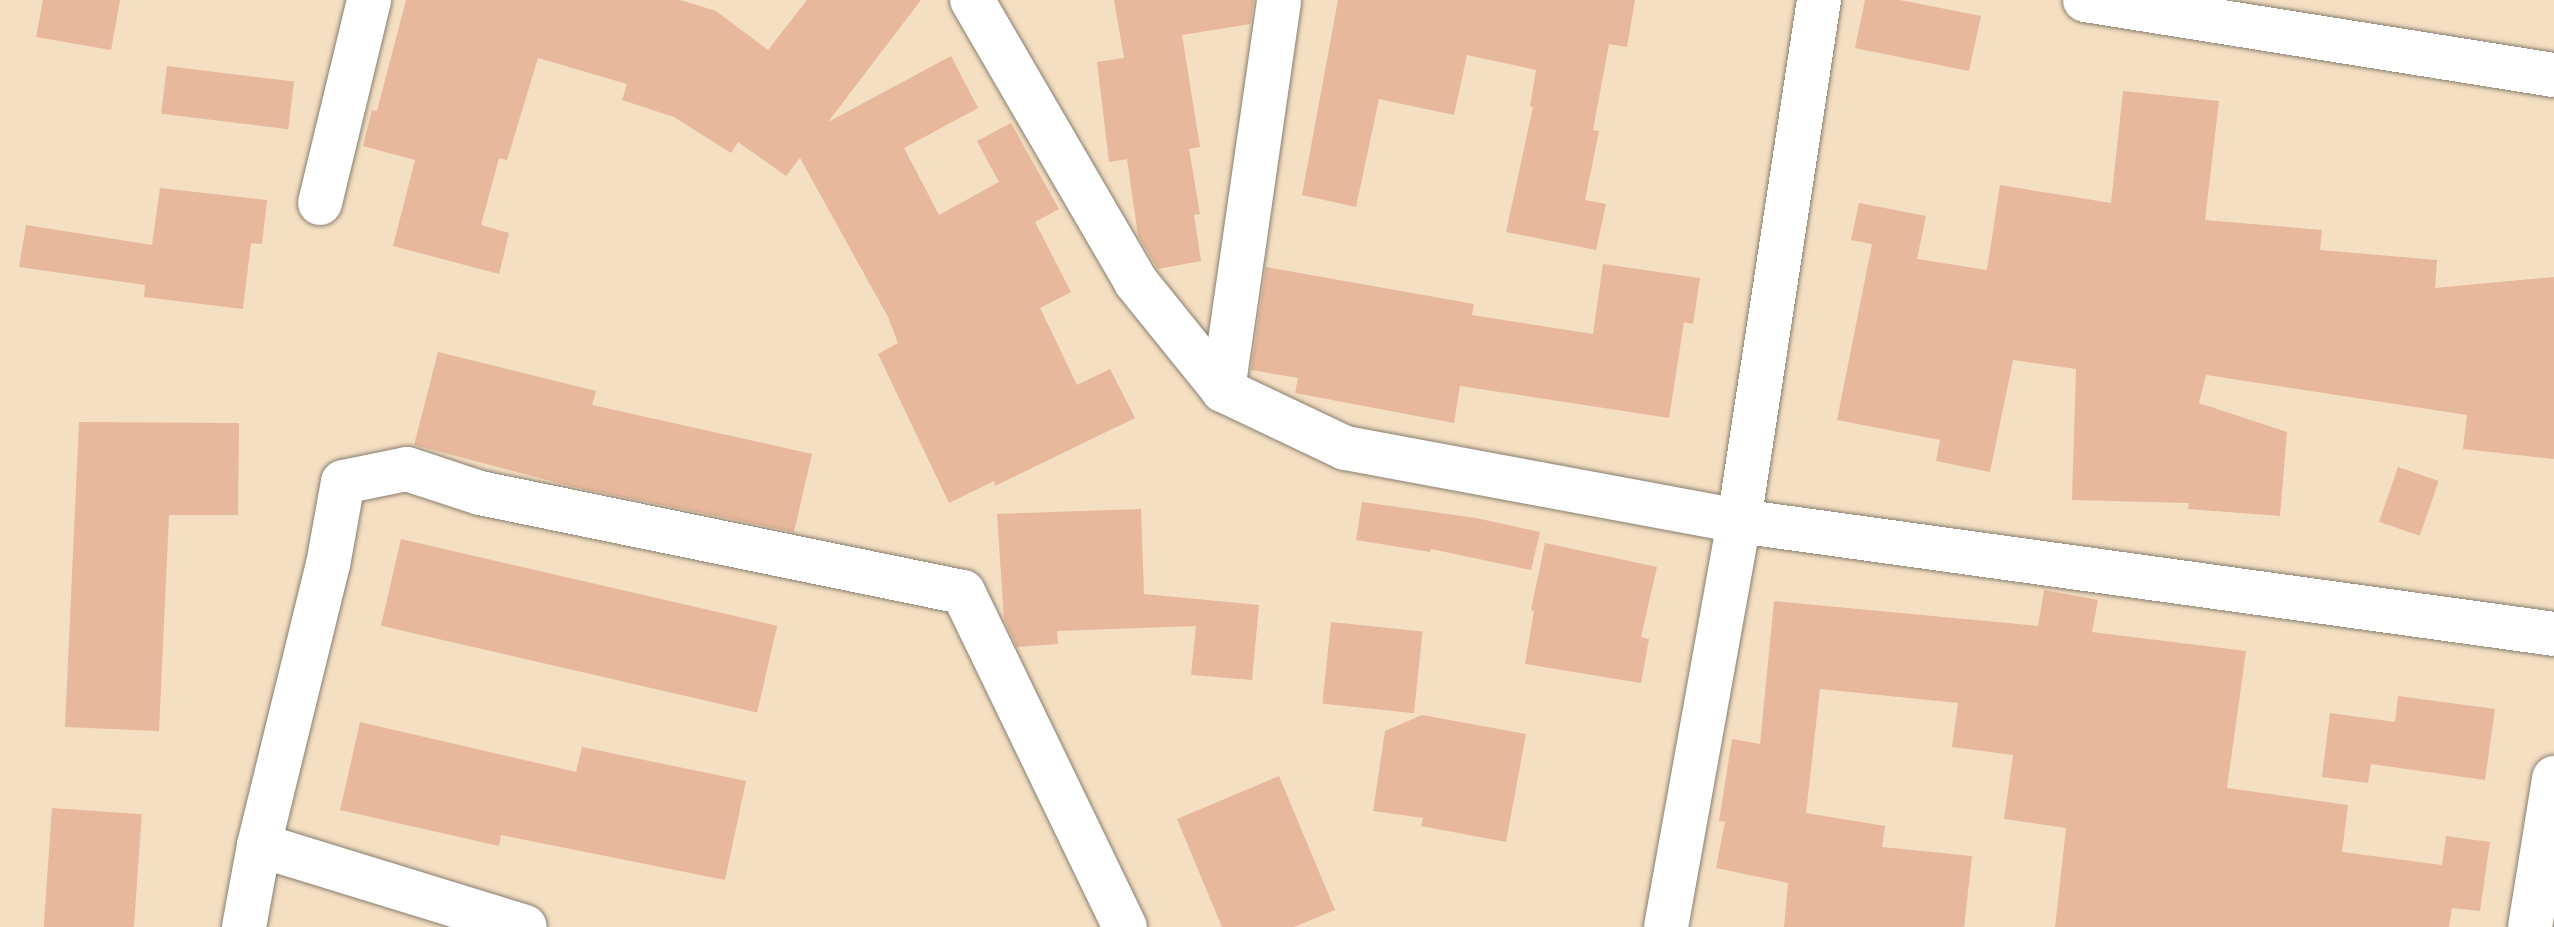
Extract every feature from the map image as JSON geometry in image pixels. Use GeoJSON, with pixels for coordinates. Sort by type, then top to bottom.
{"type":"FeatureCollection","features":[{"type":"Feature","properties":{"kind":"street"},"geometry":{"type":"LineString","coordinates":[[320,203],[369,0]]}},
{"type":"Feature","properties":{"kind":"street"},"geometry":{"type":"LineString","coordinates":[[972,0],[1136,282],[1223,390],[1345,448],[1739,521],[2554,634]]}},
{"type":"Feature","properties":{"kind":"street"},"geometry":{"type":"LineString","coordinates":[[1223,390],[1279,0]]}},
{"type":"Feature","properties":{"kind":"street"},"geometry":{"type":"LineString","coordinates":[[1666,927],[1739,521],[1819,0]]}},
{"type":"Feature","properties":{"kind":"street"},"geometry":{"type":"LineString","coordinates":[[2085,0],[2554,75]]}},
{"type":"Feature","properties":{"kind":"street"},"geometry":{"type":"LineString","coordinates":[[244,927],[259,845],[328,565],[343,482],[407,469],[480,493],[963,592],[1125,927]]}},
{"type":"Feature","properties":{"kind":"street"},"geometry":{"type":"LineString","coordinates":[[2530,927],[2554,778]]}},
{"type":"Feature","properties":{"kind":"street"},"geometry":{"type":"LineString","coordinates":[[259,845],[525,927]]}},
{"type":"Feature","properties":{"kind":"building"},"geometry":{"type":"Polygon","coordinates":[[[43,0],[120,0],[111,50],[36,37],[43,0]]]}},
{"type":"Feature","properties":{"kind":"building"},"geometry":{"type":"Polygon","coordinates":[[[406,0],[680,0],[716,11],[768,50],[807,0],[921,0],[828,122],[951,56],[978,108],[904,148],[939,215],[999,182],[977,141],[1011,123],[1059,209],[1035,222],[1071,292],[1040,308],[1077,385],[1110,369],[1135,418],[995,486],[994,481],[949,503],[878,354],[898,343],[888,317],[800,158],[786,176],[738,142],[731,153],[674,117],[622,100],[627,84],[538,58],[507,160],[499,158],[481,225],[509,233],[499,274],[393,246],[415,160],[363,146],[372,110],[377,111],[406,0]]]}},
{"type":"Feature","properties":{"kind":"building"},"geometry":{"type":"Polygon","coordinates":[[[1114,0],[1254,0],[1250,24],[1182,35],[1200,147],[1189,149],[1200,214],[1194,215],[1201,261],[1158,269],[1138,236],[1127,159],[1109,162],[1097,62],[1124,58],[1114,0]]]}},
{"type":"Feature","properties":{"kind":"building"},"geometry":{"type":"Polygon","coordinates":[[[1338,0],[1635,0],[1627,47],[1609,44],[1593,130],[1599,131],[1585,200],[1606,204],[1596,250],[1506,232],[1533,107],[1530,106],[1536,70],[1467,55],[1454,115],[1379,99],[1356,207],[1302,195],[1338,0]]]}},
{"type":"Feature","properties":{"kind":"building"},"geometry":{"type":"Polygon","coordinates":[[[1865,0],[1900,0],[1981,16],[1969,71],[1855,48],[1865,0]]]}},
{"type":"Feature","properties":{"kind":"building"},"geometry":{"type":"Polygon","coordinates":[[[167,66],[294,82],[288,129],[161,114],[167,66]]]}},
{"type":"Feature","properties":{"kind":"building"},"geometry":{"type":"Polygon","coordinates":[[[2123,91],[2219,101],[2205,220],[2322,230],[2320,250],[2437,260],[2435,288],[2554,277],[2554,459],[2463,449],[2467,415],[2206,375],[2199,403],[2287,432],[2280,516],[2188,509],[2189,503],[2072,500],[2076,369],[2013,360],[1990,472],[1936,461],[1940,440],[1837,420],[1872,244],[1851,240],[1859,203],[1926,216],[1917,259],[1987,270],[2000,185],[2111,203],[2123,91]]]}},
{"type":"Feature","properties":{"kind":"building"},"geometry":{"type":"Polygon","coordinates":[[[160,188],[267,200],[262,244],[251,243],[243,309],[144,297],[145,285],[19,267],[26,225],[152,245],[160,188]]]}},
{"type":"Feature","properties":{"kind":"building"},"geometry":{"type":"Polygon","coordinates":[[[1603,264],[1700,278],[1693,324],[1684,322],[1669,418],[1460,386],[1454,423],[1295,393],[1298,378],[1251,370],[1266,267],[1474,304],[1472,315],[1593,334],[1603,264]]]}},
{"type":"Feature","properties":{"kind":"building"},"geometry":{"type":"Polygon","coordinates":[[[438,352],[596,391],[592,405],[812,454],[794,532],[574,487],[414,445],[438,352]]]}},
{"type":"Feature","properties":{"kind":"building"},"geometry":{"type":"Polygon","coordinates":[[[79,422],[239,423],[238,515],[169,515],[159,731],[65,727],[79,422]]]}},
{"type":"Feature","properties":{"kind":"building"},"geometry":{"type":"Polygon","coordinates":[[[2398,467],[2439,481],[2420,536],[2379,522],[2398,467]]]}},
{"type":"Feature","properties":{"kind":"building"},"geometry":{"type":"Polygon","coordinates":[[[1362,502],[1476,518],[1540,532],[1531,570],[1431,549],[1430,552],[1356,540],[1362,502]]]}},
{"type":"Feature","properties":{"kind":"building"},"geometry":{"type":"Polygon","coordinates":[[[1141,509],[1144,594],[1259,605],[1252,680],[1191,675],[1196,626],[1057,631],[1058,644],[1017,647],[1004,619],[997,514],[1141,509]]]}},
{"type":"Feature","properties":{"kind":"building"},"geometry":{"type":"Polygon","coordinates":[[[401,539],[777,626],[757,713],[381,626],[401,539]]]}},
{"type":"Feature","properties":{"kind":"building"},"geometry":{"type":"Polygon","coordinates":[[[1545,543],[1657,567],[1641,637],[1649,639],[1641,683],[1525,664],[1534,611],[1531,610],[1545,543]]]}},
{"type":"Feature","properties":{"kind":"building"},"geometry":{"type":"Polygon","coordinates":[[[2044,590],[2098,600],[2092,632],[2246,651],[2227,788],[2348,805],[2342,852],[2442,865],[2446,836],[2490,842],[2480,911],[2452,908],[2449,927],[2055,927],[2066,828],[2004,819],[2013,755],[1952,747],[1958,703],[1820,689],[1806,813],[1885,826],[1882,847],[1972,856],[1964,927],[1784,927],[1788,883],[1716,868],[1725,822],[1719,821],[1732,739],[1760,744],[1774,601],[2038,626],[2044,590]]]}},
{"type":"Feature","properties":{"kind":"building"},"geometry":{"type":"Polygon","coordinates":[[[1331,622],[1422,632],[1414,713],[1322,704],[1331,622]]]}},
{"type":"Feature","properties":{"kind":"building"},"geometry":{"type":"Polygon","coordinates":[[[2398,696],[2495,709],[2485,780],[2371,764],[2368,783],[2322,777],[2330,713],[2395,722],[2398,696]]]}},
{"type":"Feature","properties":{"kind":"building"},"geometry":{"type":"Polygon","coordinates":[[[1422,715],[1526,734],[1506,842],[1421,826],[1423,818],[1373,811],[1385,731],[1422,715]]]}},
{"type":"Feature","properties":{"kind":"building"},"geometry":{"type":"Polygon","coordinates":[[[360,722],[576,772],[582,747],[746,781],[725,880],[501,835],[499,846],[340,810],[360,722]]]}},
{"type":"Feature","properties":{"kind":"building"},"geometry":{"type":"Polygon","coordinates":[[[1279,776],[1335,910],[1294,927],[1222,927],[1177,819],[1279,776]]]}},
{"type":"Feature","properties":{"kind":"building"},"geometry":{"type":"Polygon","coordinates":[[[52,808],[142,814],[134,927],[44,927],[52,808]]]}}]}
